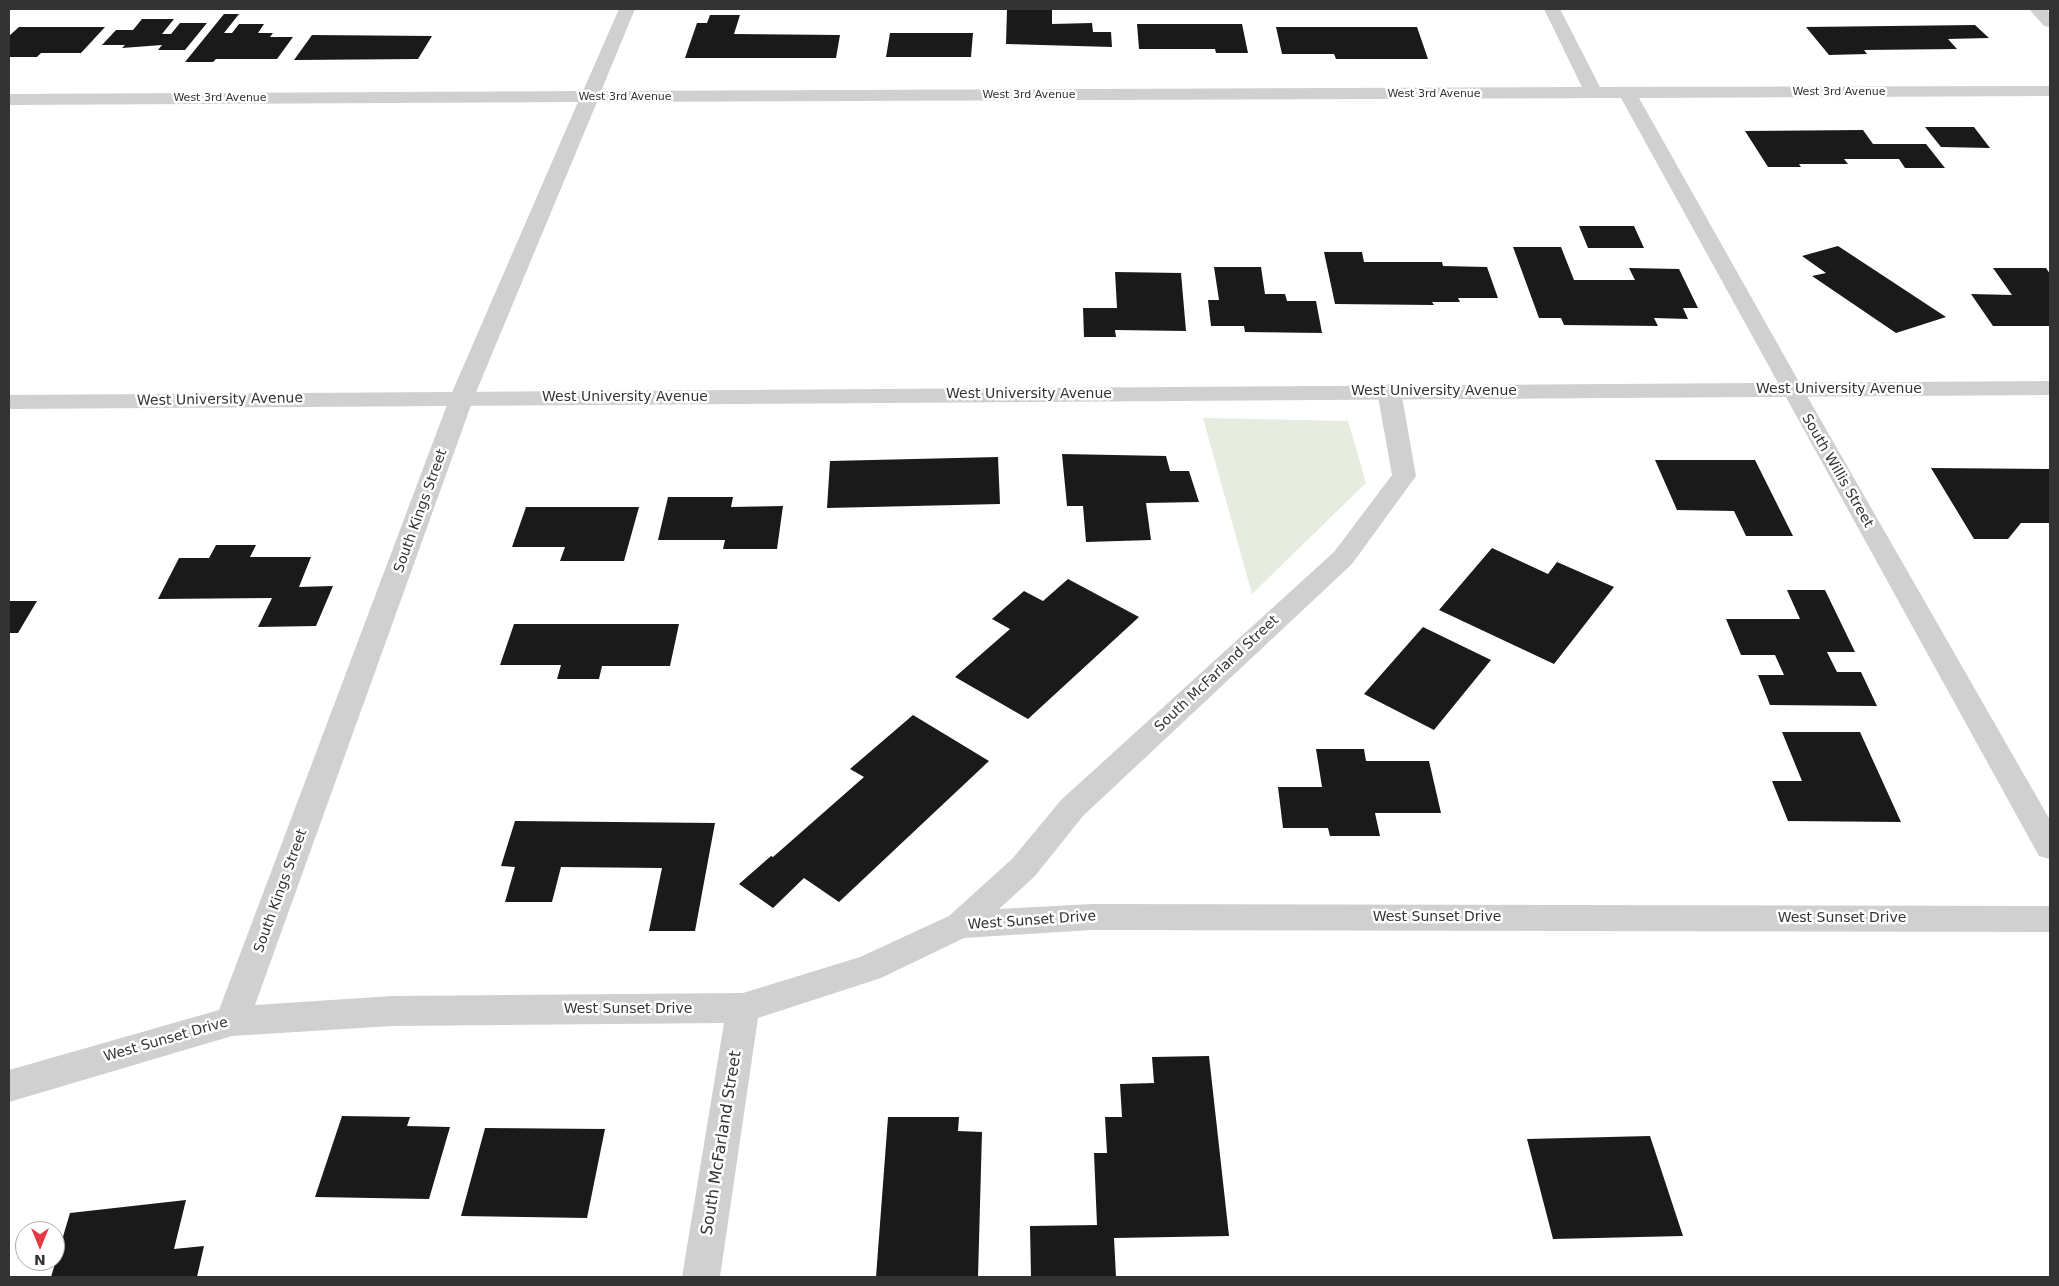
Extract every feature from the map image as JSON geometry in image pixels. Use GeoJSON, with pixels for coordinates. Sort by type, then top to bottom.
{"type":"FeatureCollection","features":[{"type":"Feature","properties":{"kind":"street","name":"South Kings Street"},"geometry":{"type":"LineString","coordinates":[[232,1021],[462,397],[626,9]]}},
{"type":"Feature","properties":{"kind":"street"},"geometry":{"type":"LineString","coordinates":[[1552,9],[1594,93]]}},
{"type":"Feature","properties":{"kind":"street"},"geometry":{"type":"LineString","coordinates":[[2037,9],[2050,22]]}},
{"type":"Feature","properties":{"kind":"street","name":"West 3rd Avenue"},"geometry":{"type":"LineString","coordinates":[[9,99],[2050,92]]}},
{"type":"Feature","properties":{"kind":"street","name":"South Willis Street"},"geometry":{"type":"LineString","coordinates":[[1627,93],[1791,389],[2050,847]]}},
{"type":"Feature","properties":{"kind":"street","name":"West University Avenue"},"geometry":{"type":"LineString","coordinates":[[9,402],[462,397],[2050,388]]}},
{"type":"Feature","properties":{"kind":"street","name":"South McFarland Street"},"geometry":{"type":"LineString","coordinates":[[960,925],[1024,867],[1072,808],[1343,558],[1404,476],[1389,391]]}},
{"type":"Feature","properties":{"kind":"street","name":"West Sunset Drive"},"geometry":{"type":"LineString","coordinates":[[9,1086],[232,1021],[392,1011],[742,1008],[869,968],[960,925],[1092,916],[2050,919]]}},
{"type":"Feature","properties":{"kind":"street","name":"South McFarland Street"},"geometry":{"type":"LineString","coordinates":[[701,1277],[742,1008]]}},
{"type":"Feature","properties":{"kind":"shaded area"},"geometry":{"type":"Polygon","coordinates":[[[1203,418],[1348,421],[1366,483],[1252,594],[1203,418]]]}},
{"type":"Feature","properties":{"kind":"building"},"geometry":{"type":"Polygon","coordinates":[[[1007,9],[1052,9],[1052,24],[1092,23],[1093,32],[1111,32],[1112,47],[1006,44],[1007,9]]]}},
{"type":"Feature","properties":{"kind":"building"},"geometry":{"type":"Polygon","coordinates":[[[224,14],[239,14],[224,33],[232,33],[239,24],[264,24],[258,33],[273,33],[270,37],[293,37],[277,59],[216,59],[213,62],[185,62],[224,14]]]}},
{"type":"Feature","properties":{"kind":"building"},"geometry":{"type":"Polygon","coordinates":[[[710,15],[740,15],[734,34],[840,35],[836,58],[685,58],[697,23],[707,23],[710,15]]]}},
{"type":"Feature","properties":{"kind":"building"},"geometry":{"type":"Polygon","coordinates":[[[142,19],[174,19],[162,34],[171,34],[180,23],[207,23],[185,50],[158,50],[162,45],[122,48],[125,45],[102,45],[116,30],[133,30],[142,19]]]}},
{"type":"Feature","properties":{"kind":"building"},"geometry":{"type":"Polygon","coordinates":[[[1137,24],[1242,24],[1248,53],[1216,53],[1215,49],[1139,49],[1137,24]]]}},
{"type":"Feature","properties":{"kind":"building"},"geometry":{"type":"Polygon","coordinates":[[[1975,25],[1989,38],[1948,39],[1957,49],[1864,50],[1867,54],[1829,55],[1806,27],[1975,25]]]}},
{"type":"Feature","properties":{"kind":"building"},"geometry":{"type":"Polygon","coordinates":[[[19,27],[105,27],[81,53],[41,53],[37,57],[9,57],[9,36],[19,27]]]}},
{"type":"Feature","properties":{"kind":"building"},"geometry":{"type":"Polygon","coordinates":[[[1276,27],[1417,27],[1428,59],[1336,59],[1334,54],[1282,54],[1276,27]]]}},
{"type":"Feature","properties":{"kind":"building"},"geometry":{"type":"Polygon","coordinates":[[[890,33],[973,33],[971,57],[886,57],[890,33]]]}},
{"type":"Feature","properties":{"kind":"building"},"geometry":{"type":"Polygon","coordinates":[[[312,35],[432,36],[418,59],[294,60],[312,35]]]}},
{"type":"Feature","properties":{"kind":"building"},"geometry":{"type":"Polygon","coordinates":[[[1925,127],[1974,127],[1990,148],[1941,147],[1925,127]]]}},
{"type":"Feature","properties":{"kind":"building"},"geometry":{"type":"Polygon","coordinates":[[[1863,130],[1873,144],[1926,144],[1945,168],[1905,168],[1899,159],[1844,159],[1848,164],[1799,164],[1801,167],[1768,167],[1745,131],[1863,130]]]}},
{"type":"Feature","properties":{"kind":"building"},"geometry":{"type":"Polygon","coordinates":[[[1579,226],[1634,226],[1644,248],[1588,248],[1579,226]]]}},
{"type":"Feature","properties":{"kind":"building"},"geometry":{"type":"Polygon","coordinates":[[[1838,246],[1946,317],[1896,333],[1812,276],[1826,273],[1802,256],[1838,246]]]}},
{"type":"Feature","properties":{"kind":"building"},"geometry":{"type":"Polygon","coordinates":[[[1513,247],[1561,247],[1574,280],[1635,280],[1629,268],[1679,269],[1698,308],[1683,308],[1688,319],[1654,318],[1658,326],[1564,325],[1561,318],[1539,318],[1513,247]]]}},
{"type":"Feature","properties":{"kind":"building"},"geometry":{"type":"Polygon","coordinates":[[[1324,252],[1362,252],[1364,262],[1442,262],[1443,266],[1487,267],[1498,298],[1458,298],[1460,302],[1432,302],[1434,305],[1335,304],[1324,252]]]}},
{"type":"Feature","properties":{"kind":"building"},"geometry":{"type":"Polygon","coordinates":[[[1214,267],[1261,267],[1265,294],[1285,294],[1287,301],[1316,301],[1322,333],[1245,332],[1244,326],[1211,326],[1208,300],[1219,300],[1214,267]]]}},
{"type":"Feature","properties":{"kind":"building"},"geometry":{"type":"Polygon","coordinates":[[[1993,268],[2046,268],[2050,274],[2050,326],[1993,326],[1971,294],[2012,295],[1993,268]]]}},
{"type":"Feature","properties":{"kind":"building"},"geometry":{"type":"Polygon","coordinates":[[[1115,272],[1181,273],[1186,331],[1115,330],[1116,337],[1084,337],[1083,308],[1117,308],[1115,272]]]}},
{"type":"Feature","properties":{"kind":"building"},"geometry":{"type":"Polygon","coordinates":[[[1062,454],[1166,456],[1170,471],[1189,471],[1199,502],[1146,503],[1151,540],[1086,542],[1083,506],[1067,506],[1062,454]]]}},
{"type":"Feature","properties":{"kind":"building"},"geometry":{"type":"Polygon","coordinates":[[[998,457],[1000,504],[827,508],[830,461],[998,457]]]}},
{"type":"Feature","properties":{"kind":"building"},"geometry":{"type":"Polygon","coordinates":[[[1655,460],[1755,460],[1793,536],[1746,536],[1734,511],[1677,510],[1655,460]]]}},
{"type":"Feature","properties":{"kind":"building"},"geometry":{"type":"Polygon","coordinates":[[[1931,468],[2050,469],[2050,523],[2021,523],[2008,539],[1974,539],[1931,468]]]}},
{"type":"Feature","properties":{"kind":"building"},"geometry":{"type":"Polygon","coordinates":[[[668,497],[733,497],[731,507],[783,506],[777,549],[723,549],[725,540],[658,540],[668,497]]]}},
{"type":"Feature","properties":{"kind":"building"},"geometry":{"type":"Polygon","coordinates":[[[526,507],[639,507],[624,561],[560,561],[565,547],[512,547],[526,507]]]}},
{"type":"Feature","properties":{"kind":"building"},"geometry":{"type":"Polygon","coordinates":[[[216,545],[256,545],[250,557],[311,557],[299,587],[333,586],[316,626],[258,627],[272,598],[158,599],[179,558],[209,558],[216,545]]]}},
{"type":"Feature","properties":{"kind":"building"},"geometry":{"type":"Polygon","coordinates":[[[1492,548],[1548,574],[1557,562],[1614,587],[1554,664],[1439,610],[1492,548]]]}},
{"type":"Feature","properties":{"kind":"building"},"geometry":{"type":"Polygon","coordinates":[[[1068,579],[1139,617],[1028,719],[955,677],[1010,629],[992,619],[1024,591],[1043,601],[1068,579]]]}},
{"type":"Feature","properties":{"kind":"building"},"geometry":{"type":"Polygon","coordinates":[[[1787,590],[1825,590],[1855,652],[1827,652],[1837,672],[1861,672],[1877,706],[1770,705],[1758,675],[1784,675],[1775,655],[1741,655],[1726,619],[1800,619],[1787,590]]]}},
{"type":"Feature","properties":{"kind":"building"},"geometry":{"type":"Polygon","coordinates":[[[9,601],[37,601],[18,633],[9,633],[9,601]]]}},
{"type":"Feature","properties":{"kind":"building"},"geometry":{"type":"Polygon","coordinates":[[[514,624],[679,624],[670,666],[602,666],[599,679],[557,679],[561,665],[500,665],[514,624]]]}},
{"type":"Feature","properties":{"kind":"building"},"geometry":{"type":"Polygon","coordinates":[[[1423,627],[1491,660],[1434,730],[1364,694],[1423,627]]]}},
{"type":"Feature","properties":{"kind":"building"},"geometry":{"type":"Polygon","coordinates":[[[913,715],[989,761],[839,902],[804,878],[773,908],[739,884],[771,856],[773,857],[864,777],[850,769],[913,715]]]}},
{"type":"Feature","properties":{"kind":"building"},"geometry":{"type":"Polygon","coordinates":[[[1782,732],[1860,732],[1901,822],[1788,821],[1772,781],[1802,781],[1782,732]]]}},
{"type":"Feature","properties":{"kind":"building"},"geometry":{"type":"Polygon","coordinates":[[[1316,749],[1364,749],[1366,761],[1429,761],[1441,813],[1375,813],[1380,836],[1330,836],[1328,828],[1283,828],[1278,787],[1322,787],[1316,749]]]}},
{"type":"Feature","properties":{"kind":"building"},"geometry":{"type":"Polygon","coordinates":[[[515,821],[715,823],[695,931],[649,931],[662,868],[561,867],[552,902],[505,902],[515,867],[501,866],[515,821]]]}},
{"type":"Feature","properties":{"kind":"building"},"geometry":{"type":"Polygon","coordinates":[[[1209,1056],[1229,1236],[1114,1238],[1116,1277],[1031,1277],[1030,1226],[1097,1225],[1094,1153],[1107,1153],[1105,1117],[1122,1117],[1120,1084],[1154,1083],[1152,1057],[1209,1056]]]}},
{"type":"Feature","properties":{"kind":"building"},"geometry":{"type":"Polygon","coordinates":[[[342,1116],[410,1117],[407,1126],[450,1127],[429,1199],[315,1197],[342,1116]]]}},
{"type":"Feature","properties":{"kind":"building"},"geometry":{"type":"Polygon","coordinates":[[[888,1117],[959,1117],[958,1131],[982,1132],[978,1277],[876,1277],[888,1117]]]}},
{"type":"Feature","properties":{"kind":"building"},"geometry":{"type":"Polygon","coordinates":[[[485,1128],[605,1129],[587,1218],[461,1216],[485,1128]]]}},
{"type":"Feature","properties":{"kind":"building"},"geometry":{"type":"Polygon","coordinates":[[[1650,1136],[1683,1236],[1553,1239],[1527,1139],[1650,1136]]]}},
{"type":"Feature","properties":{"kind":"building"},"geometry":{"type":"Polygon","coordinates":[[[186,1200],[174,1249],[204,1246],[197,1277],[51,1277],[53,1271],[65,1271],[65,1230],[70,1213],[186,1200]]]}}]}
